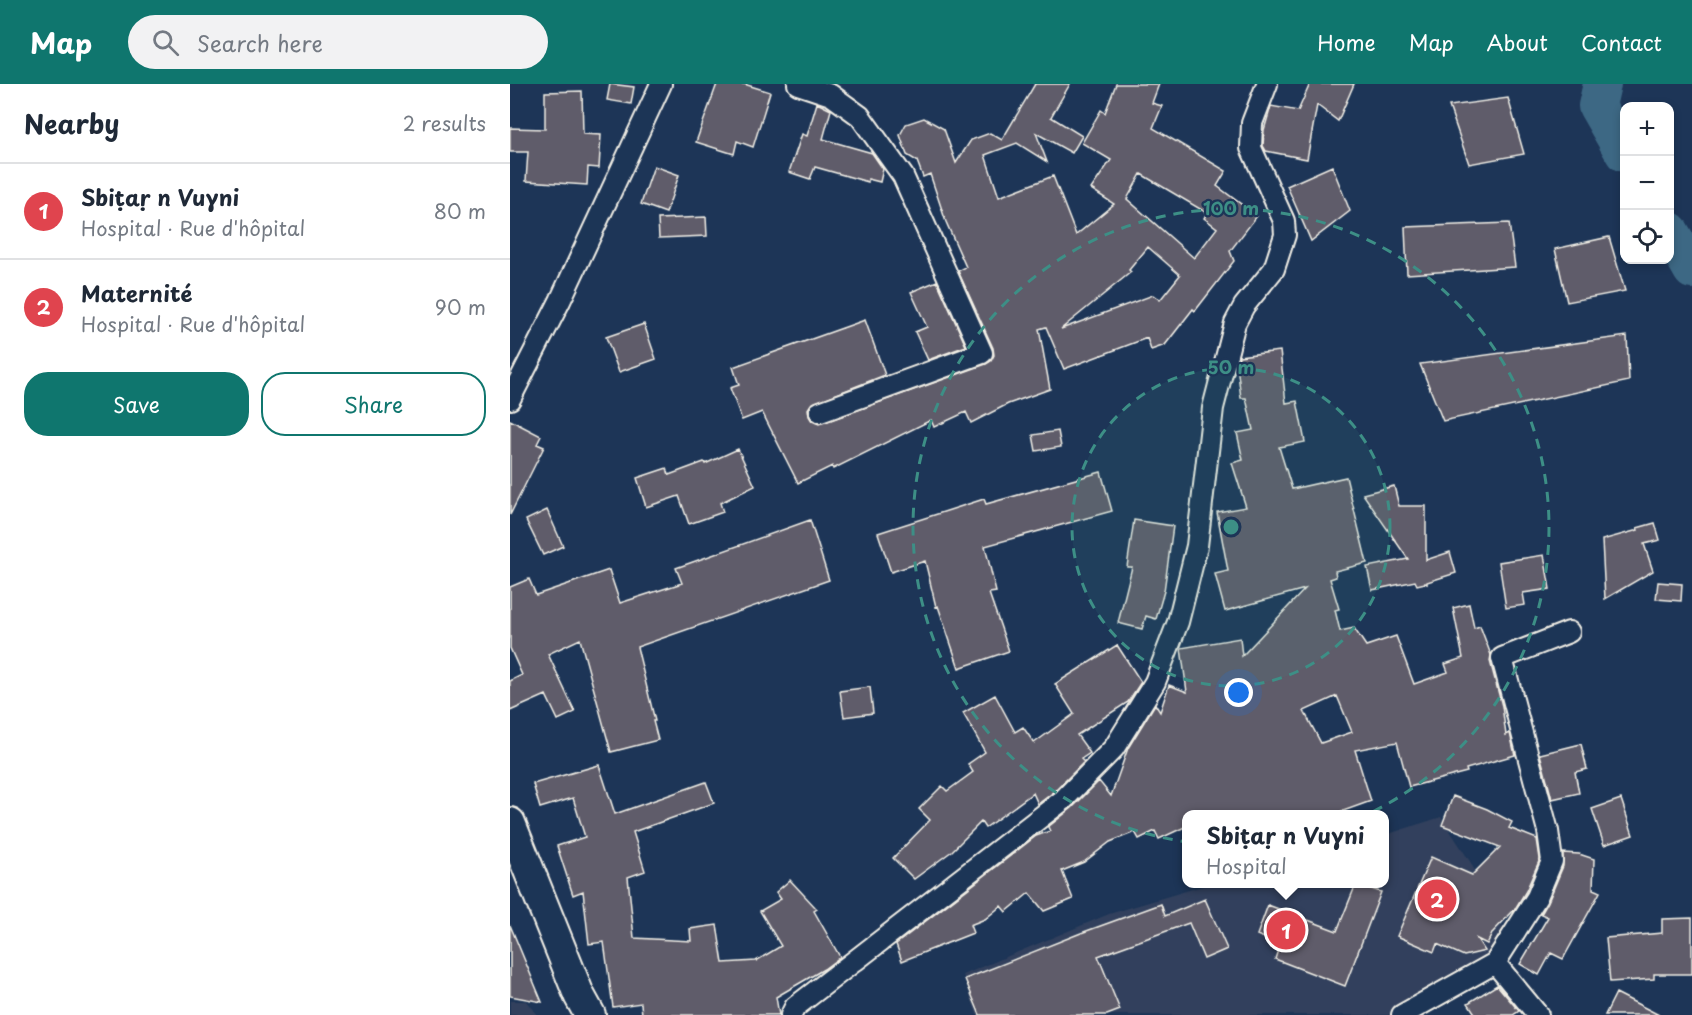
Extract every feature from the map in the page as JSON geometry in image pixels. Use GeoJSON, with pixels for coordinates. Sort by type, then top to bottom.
{"type":"FeatureCollection","features":[{"type":"Feature","properties":{"kind":"main road"},"geometry":{"type":"LineString","coordinates":[[510,823],[579,995],[590,1015]]}},
{"type":"Feature","properties":{"kind":"street"},"geometry":{"type":"LineString","coordinates":[[510,399],[560,301],[662,84]]}},
{"type":"Feature","properties":{"kind":"street"},"geometry":{"type":"LineString","coordinates":[[798,84],[831,95],[860,116],[903,176],[982,354],[820,412]]}},
{"type":"Feature","properties":{"kind":"street"},"geometry":{"type":"LineString","coordinates":[[791,1015],[795,1007],[1063,800],[1114,748],[1155,682],[1178,622],[1197,546],[1213,408],[1235,323],[1244,306],[1274,269],[1285,235],[1284,221],[1251,148],[1252,123],[1267,84]]}},
{"type":"Feature","properties":{"kind":"street"},"geometry":{"type":"LineString","coordinates":[[1404,1013],[1495,963],[1537,897],[1552,861],[1548,831],[1502,658],[1569,632]]}},
{"type":"Feature","properties":{"kind":"street"},"geometry":{"type":"LineString","coordinates":[[1495,963],[1538,1015]]}},
{"type":"Feature","properties":{"kind":"shaded area"},"geometry":{"type":"Polygon","coordinates":[[[1441,817],[1471,863],[1511,946],[1411,1015],[977,1015],[963,975],[1109,914],[1196,888],[1389,888],[1389,834],[1441,817]]]}},
{"type":"Feature","properties":{"kind":"shaded area"},"geometry":{"type":"Polygon","coordinates":[[[510,1001],[526,1001],[537,1015],[510,1015],[510,1001]]]}},
{"type":"Feature","properties":{"kind":"building"},"geometry":{"type":"Polygon","coordinates":[[[610,84],[634,87],[631,104],[607,100],[610,84]]]}},
{"type":"Feature","properties":{"kind":"building"},"geometry":{"type":"Polygon","coordinates":[[[717,84],[744,84],[770,92],[753,147],[737,141],[734,154],[696,142],[717,84]]]}},
{"type":"Feature","properties":{"kind":"building"},"geometry":{"type":"Polygon","coordinates":[[[1035,84],[1070,84],[1051,117],[1082,136],[1072,153],[1036,133],[1047,162],[1017,143],[985,155],[999,197],[1053,176],[1076,235],[1114,204],[1091,189],[1111,160],[1082,143],[1101,110],[1105,113],[1116,84],[1159,84],[1152,103],[1162,106],[1153,128],[1226,171],[1217,186],[1257,216],[1230,251],[1234,261],[1165,345],[1151,350],[1147,338],[1064,369],[1046,327],[1039,329],[1050,389],[1008,404],[971,423],[966,412],[934,427],[931,420],[833,469],[832,466],[798,483],[762,412],[742,420],[730,388],[739,385],[733,367],[865,320],[885,375],[811,404],[808,409],[809,416],[812,421],[819,424],[991,361],[994,355],[993,348],[958,271],[966,267],[946,222],[930,174],[923,177],[917,161],[907,155],[900,135],[906,124],[924,118],[944,129],[956,163],[971,140],[990,133],[1002,140],[1035,84]],[[1141,174],[1127,199],[1194,258],[1217,228],[1204,218],[1207,213],[1141,174]],[[1148,247],[1129,270],[1131,272],[1061,329],[1153,295],[1160,300],[1180,275],[1148,247]]]}},
{"type":"Feature","properties":{"kind":"building"},"geometry":{"type":"Polygon","coordinates":[[[1310,84],[1354,84],[1338,121],[1317,105],[1307,159],[1266,151],[1263,146],[1264,130],[1271,106],[1298,111],[1310,84]]]}},
{"type":"Feature","properties":{"kind":"building"},"geometry":{"type":"Polygon","coordinates":[[[582,91],[583,134],[601,135],[599,168],[588,167],[587,185],[526,181],[528,152],[510,152],[510,128],[545,129],[545,92],[582,91]]]}},
{"type":"Feature","properties":{"kind":"building"},"geometry":{"type":"Polygon","coordinates":[[[1508,98],[1524,154],[1469,164],[1449,106],[1508,98]]]}},
{"type":"Feature","properties":{"kind":"building"},"geometry":{"type":"Polygon","coordinates":[[[817,103],[831,110],[823,139],[872,153],[883,169],[880,182],[868,179],[868,182],[815,167],[810,179],[789,172],[802,134],[807,136],[817,103]]]}},
{"type":"Feature","properties":{"kind":"building"},"geometry":{"type":"Polygon","coordinates":[[[654,166],[679,175],[666,213],[641,204],[654,166]]]}},
{"type":"Feature","properties":{"kind":"building"},"geometry":{"type":"Polygon","coordinates":[[[1332,166],[1350,211],[1311,241],[1287,186],[1332,166]]]}},
{"type":"Feature","properties":{"kind":"building"},"geometry":{"type":"Polygon","coordinates":[[[706,217],[707,236],[659,238],[658,219],[706,217]]]}},
{"type":"Feature","properties":{"kind":"building"},"geometry":{"type":"Polygon","coordinates":[[[1509,223],[1515,267],[1407,274],[1405,227],[1509,223]]]}},
{"type":"Feature","properties":{"kind":"building"},"geometry":{"type":"Polygon","coordinates":[[[1609,237],[1625,291],[1567,302],[1555,249],[1609,237]]]}},
{"type":"Feature","properties":{"kind":"building"},"geometry":{"type":"Polygon","coordinates":[[[937,281],[966,346],[928,360],[915,332],[927,327],[911,292],[937,281]]]}},
{"type":"Feature","properties":{"kind":"building"},"geometry":{"type":"Polygon","coordinates":[[[644,324],[656,359],[619,372],[606,337],[644,324]]]}},
{"type":"Feature","properties":{"kind":"building"},"geometry":{"type":"Polygon","coordinates":[[[1627,336],[1629,381],[1443,421],[1420,364],[1627,336]]]}},
{"type":"Feature","properties":{"kind":"building"},"geometry":{"type":"Polygon","coordinates":[[[1280,351],[1286,403],[1297,401],[1305,442],[1279,447],[1292,489],[1346,477],[1367,563],[1335,571],[1336,577],[1330,579],[1339,609],[1335,610],[1340,631],[1354,628],[1366,646],[1396,636],[1414,684],[1448,672],[1445,664],[1463,658],[1453,608],[1469,604],[1474,628],[1480,626],[1491,655],[1490,661],[1502,706],[1506,735],[1510,733],[1515,755],[1466,769],[1467,772],[1409,787],[1397,742],[1355,750],[1371,801],[1346,810],[1182,810],[1182,828],[1159,839],[1155,831],[1139,839],[1135,832],[1110,842],[1084,862],[1062,871],[1073,899],[1044,911],[1029,893],[1006,912],[1001,906],[985,919],[970,925],[973,933],[902,961],[896,944],[1036,836],[1050,831],[1048,827],[1072,808],[1099,781],[1111,796],[1128,748],[1155,704],[1160,712],[1169,685],[1187,692],[1181,648],[1240,638],[1242,656],[1305,589],[1225,611],[1215,574],[1228,571],[1217,512],[1246,507],[1232,463],[1243,460],[1237,433],[1253,430],[1246,398],[1241,398],[1237,365],[1239,356],[1280,351]],[[1337,696],[1304,711],[1321,743],[1352,732],[1337,696]]]}},
{"type":"Feature","properties":{"kind":"building"},"geometry":{"type":"Polygon","coordinates":[[[510,420],[541,436],[537,444],[544,447],[510,515],[510,420]]]}},
{"type":"Feature","properties":{"kind":"building"},"geometry":{"type":"Polygon","coordinates":[[[1058,431],[1061,447],[1036,451],[1033,435],[1058,431]]]}},
{"type":"Feature","properties":{"kind":"building"},"geometry":{"type":"Polygon","coordinates":[[[738,449],[755,486],[720,503],[723,512],[689,524],[679,496],[646,507],[637,478],[667,468],[669,475],[704,462],[705,464],[738,449]]]}},
{"type":"Feature","properties":{"kind":"building"},"geometry":{"type":"Polygon","coordinates":[[[1101,472],[1112,511],[985,546],[996,592],[989,593],[1009,651],[959,668],[938,606],[936,607],[925,561],[891,572],[878,533],[984,499],[986,504],[1101,472]]]}},
{"type":"Feature","properties":{"kind":"building"},"geometry":{"type":"Polygon","coordinates":[[[1394,486],[1399,506],[1426,506],[1426,560],[1450,552],[1456,573],[1427,582],[1427,584],[1417,585],[1415,581],[1372,590],[1367,567],[1408,559],[1363,494],[1394,486]]]}},
{"type":"Feature","properties":{"kind":"building"},"geometry":{"type":"Polygon","coordinates":[[[547,510],[563,546],[543,555],[526,520],[547,510]]]}},
{"type":"Feature","properties":{"kind":"building"},"geometry":{"type":"Polygon","coordinates":[[[810,520],[829,580],[637,647],[658,740],[611,752],[580,639],[548,654],[575,712],[558,720],[546,695],[510,711],[510,681],[522,675],[510,648],[510,587],[529,579],[536,595],[609,570],[620,603],[682,583],[676,568],[810,520]]]}},
{"type":"Feature","properties":{"kind":"building"},"geometry":{"type":"Polygon","coordinates":[[[1134,520],[1173,526],[1164,591],[1156,619],[1146,616],[1142,629],[1118,623],[1132,567],[1127,567],[1134,520]]]}},
{"type":"Feature","properties":{"kind":"building"},"geometry":{"type":"Polygon","coordinates":[[[1655,523],[1660,540],[1644,544],[1653,571],[1605,599],[1602,540],[1655,523]]]}},
{"type":"Feature","properties":{"kind":"building"},"geometry":{"type":"Polygon","coordinates":[[[1544,555],[1550,589],[1523,593],[1525,605],[1506,608],[1499,562],[1544,555]]]}},
{"type":"Feature","properties":{"kind":"building"},"geometry":{"type":"Polygon","coordinates":[[[1658,582],[1682,584],[1681,601],[1656,599],[1658,582]]]}},
{"type":"Feature","properties":{"kind":"building"},"geometry":{"type":"Polygon","coordinates":[[[1117,645],[1141,682],[1128,702],[1077,735],[1090,753],[1081,759],[1084,762],[1055,791],[1038,804],[1033,793],[985,828],[981,822],[952,851],[914,879],[893,858],[930,820],[919,809],[942,786],[947,791],[973,772],[968,764],[985,752],[963,713],[995,695],[1015,732],[1023,727],[1034,743],[1074,714],[1055,684],[1117,645]]]}},
{"type":"Feature","properties":{"kind":"building"},"geometry":{"type":"Polygon","coordinates":[[[870,687],[873,713],[844,717],[840,691],[870,687]]]}},
{"type":"Feature","properties":{"kind":"building"},"geometry":{"type":"Polygon","coordinates":[[[1581,744],[1587,769],[1575,772],[1579,793],[1552,799],[1540,754],[1581,744]]]}},
{"type":"Feature","properties":{"kind":"building"},"geometry":{"type":"Polygon","coordinates":[[[599,765],[615,814],[706,782],[714,803],[633,832],[645,871],[628,877],[634,938],[691,941],[690,929],[717,925],[723,963],[756,961],[781,946],[760,911],[781,899],[776,892],[790,880],[817,909],[814,911],[840,957],[776,997],[779,1015],[642,1015],[641,1003],[613,1007],[604,942],[589,944],[583,891],[573,895],[557,846],[585,837],[573,798],[540,808],[533,784],[599,765]]]}},
{"type":"Feature","properties":{"kind":"building"},"geometry":{"type":"Polygon","coordinates":[[[1453,796],[1487,809],[1512,822],[1509,828],[1537,839],[1540,859],[1515,909],[1493,932],[1487,944],[1477,939],[1485,951],[1464,956],[1437,944],[1434,952],[1397,936],[1431,857],[1472,875],[1500,847],[1442,825],[1453,796]]]}},
{"type":"Feature","properties":{"kind":"building"},"geometry":{"type":"Polygon","coordinates":[[[1621,799],[1633,835],[1604,845],[1592,809],[1621,799]]]}},
{"type":"Feature","properties":{"kind":"building"},"geometry":{"type":"Polygon","coordinates":[[[1563,853],[1579,854],[1594,859],[1593,889],[1600,892],[1563,959],[1551,953],[1539,975],[1520,964],[1548,917],[1541,914],[1563,866],[1563,853]]]}},
{"type":"Feature","properties":{"kind":"building"},"geometry":{"type":"Polygon","coordinates":[[[1354,888],[1368,888],[1381,892],[1345,986],[1275,959],[1280,944],[1257,935],[1268,905],[1337,931],[1354,888]]]}},
{"type":"Feature","properties":{"kind":"building"},"geometry":{"type":"Polygon","coordinates":[[[1205,899],[1227,949],[1204,959],[1189,923],[1098,956],[1120,1010],[1107,1015],[980,1015],[965,979],[1161,904],[1165,916],[1205,899]]]}},
{"type":"Feature","properties":{"kind":"building"},"geometry":{"type":"Polygon","coordinates":[[[1692,918],[1692,974],[1654,974],[1654,979],[1610,982],[1606,938],[1662,933],[1662,919],[1692,918]]]}},
{"type":"Feature","properties":{"kind":"building"},"geometry":{"type":"Polygon","coordinates":[[[510,925],[542,1002],[510,996],[510,925]]]}},
{"type":"Feature","properties":{"kind":"building"},"geometry":{"type":"Polygon","coordinates":[[[1497,985],[1519,1011],[1513,1015],[1476,1015],[1468,1003],[1497,985]]]}},
{"type":"Feature","properties":{"kind":"building"},"geometry":{"type":"Polygon","coordinates":[[[1616,993],[1659,1015],[1605,1015],[1616,993]]]}},
{"type":"Feature","properties":{"kind":"waterway"},"geometry":{"type":"LineString","coordinates":[[1602,84],[1597,106],[1620,146]]}},
{"type":"Feature","properties":{"kind":"waterway"},"geometry":{"type":"LineString","coordinates":[[1674,238],[1692,270]]}},
{"type":"Feature","properties":{"kind":"place","name":"Maternité"},"geometry":{"type":"Point","coordinates":[1437,899]}},
{"type":"Feature","properties":{"kind":"place","name":"Sbiṭaṛ n Vuɣni"},"geometry":{"type":"Point","coordinates":[1286,930]}}]}
